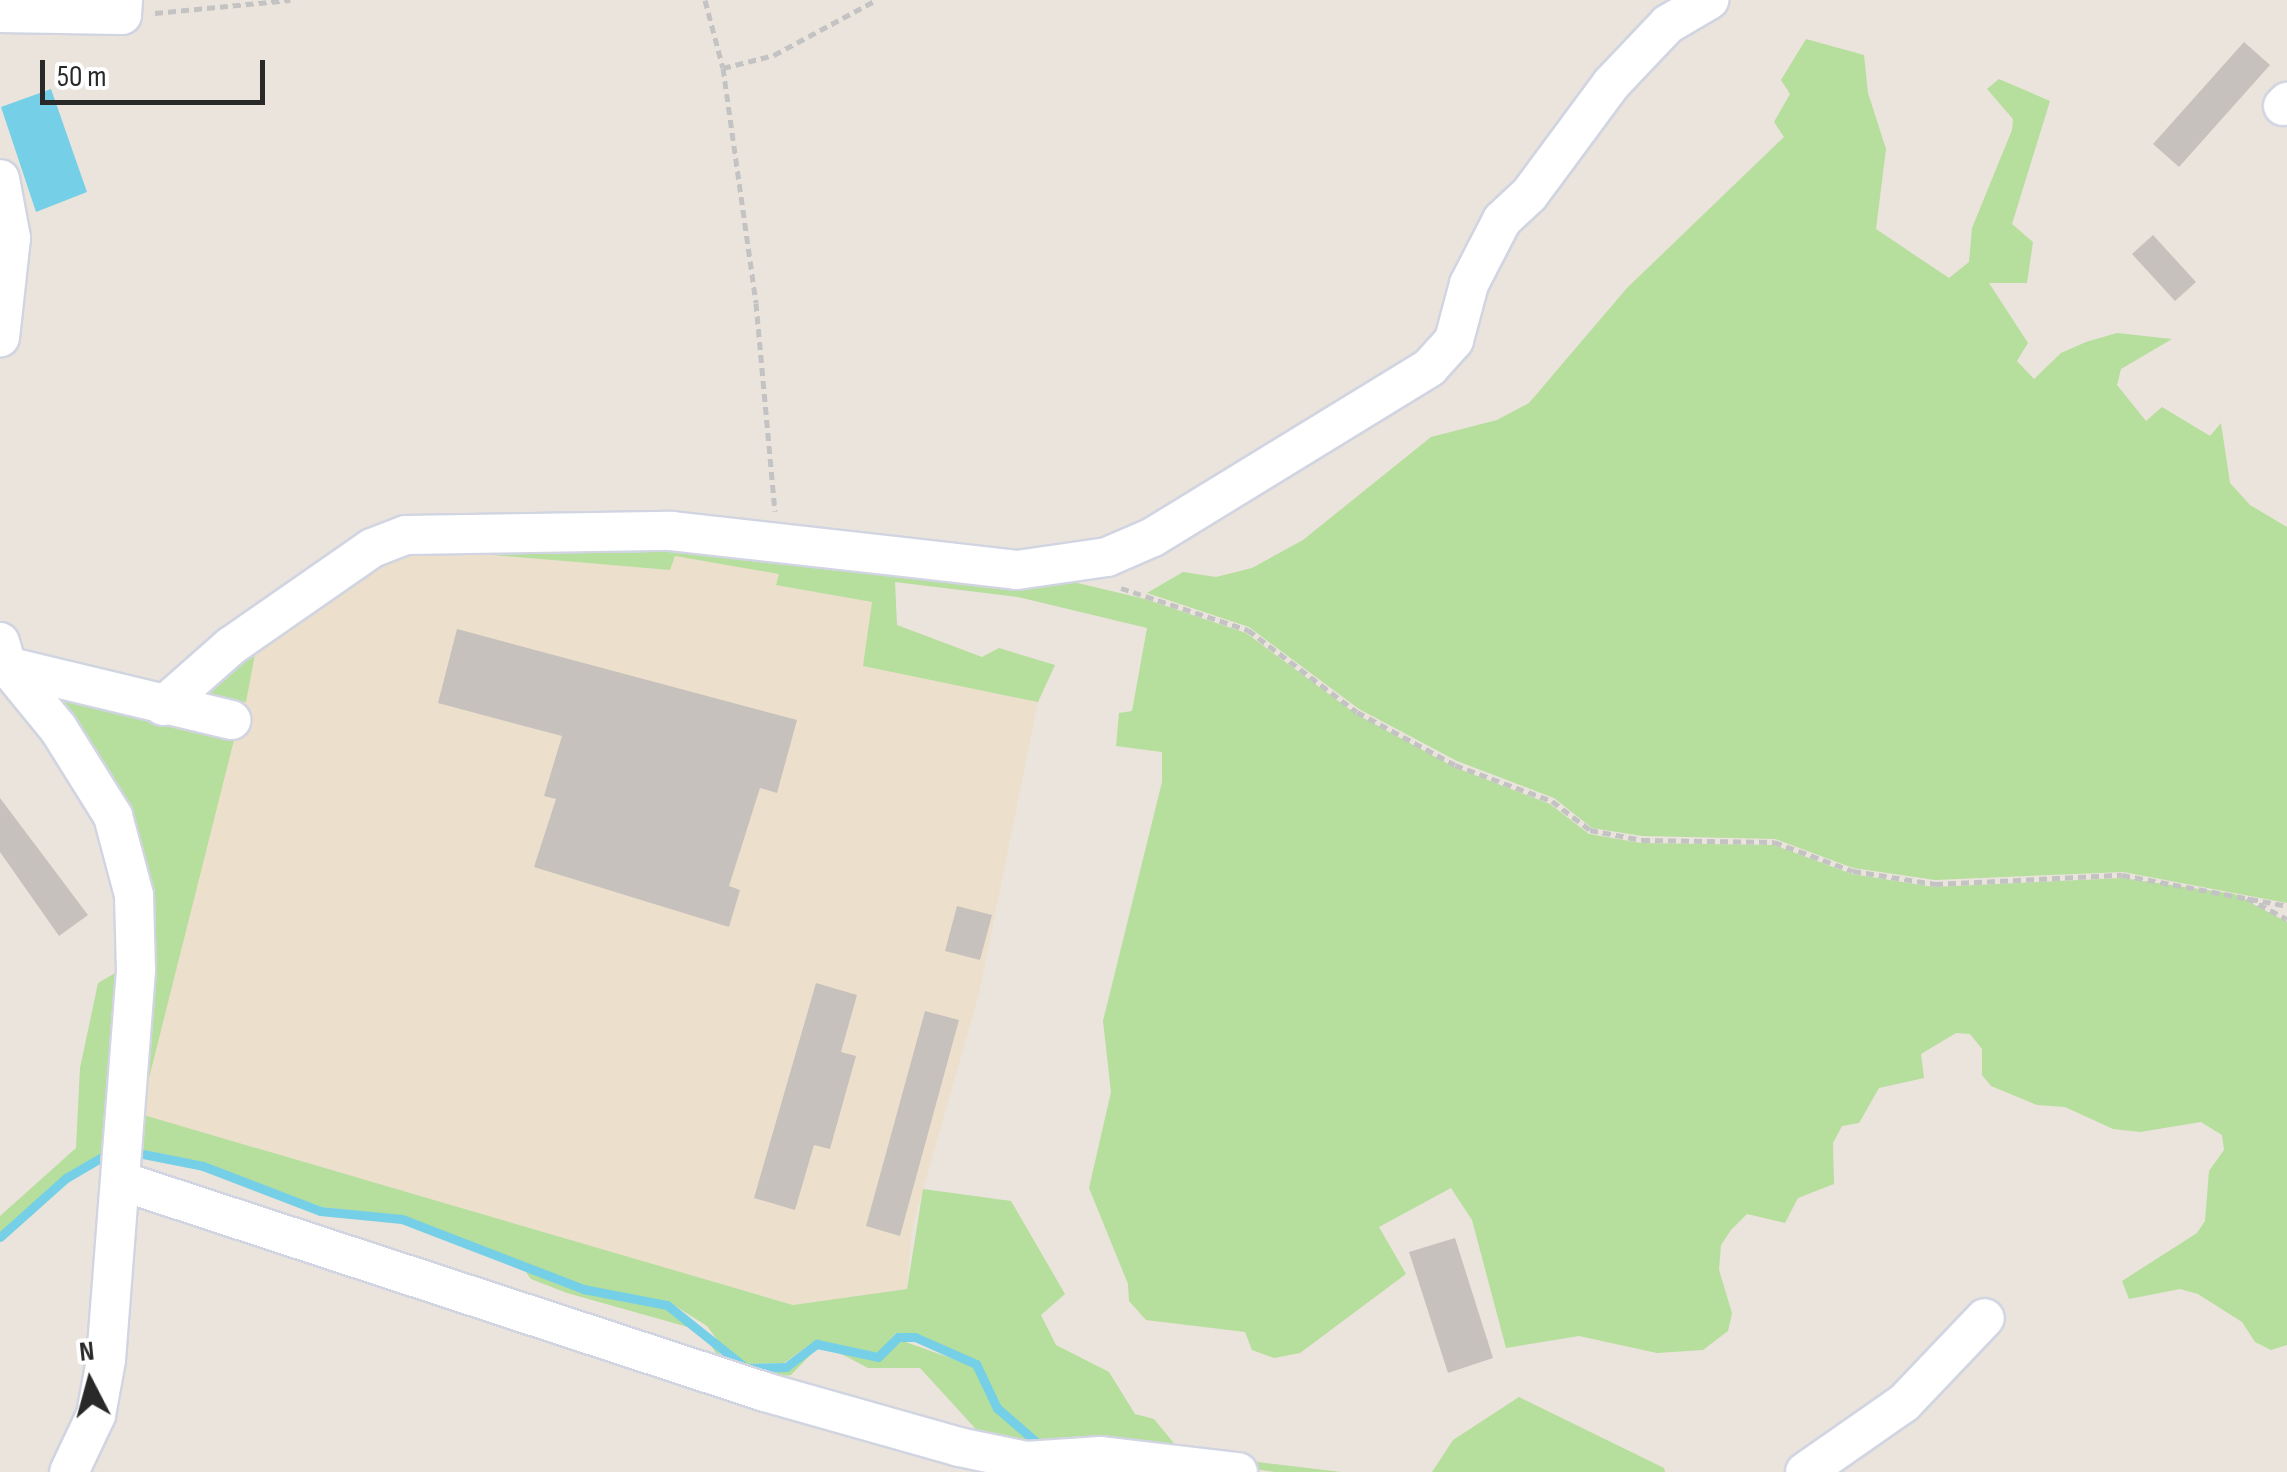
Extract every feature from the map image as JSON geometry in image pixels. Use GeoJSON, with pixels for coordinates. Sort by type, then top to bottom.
{"type":"FeatureCollection","features":[{"type":"Feature","properties":{"kind":"street"},"geometry":{"type":"LineString","coordinates":[[163,706],[247,635],[372,548],[406,535],[670,530],[1017,570],[1107,557],[1169,528],[1430,367],[1454,340],[1469,284],[1502,220],[1529,195],[1612,83],[1668,24],[1709,0]]}},
{"type":"Feature","properties":{"kind":"street"},"geometry":{"type":"LineString","coordinates":[[0,13],[122,8]]}},
{"type":"Feature","properties":{"kind":"street"},"geometry":{"type":"LineString","coordinates":[[0,179],[11,238],[0,337]]}},
{"type":"Feature","properties":{"kind":"street"},"geometry":{"type":"LineString","coordinates":[[2,658],[163,706],[232,720]]}},
{"type":"Feature","properties":{"kind":"street"},"geometry":{"type":"LineString","coordinates":[[2,658],[58,728],[113,816],[134,895],[136,970],[106,1360],[96,1415],[69,1472]]}},
{"type":"Feature","properties":{"kind":"street"},"geometry":{"type":"LineString","coordinates":[[122,1181],[764,1392],[959,1447],[1026,1461],[1100,1456],[1238,1472]]}},
{"type":"Feature","properties":{"kind":"street"},"geometry":{"type":"LineString","coordinates":[[1804,1472],[1904,1403],[1984,1318]]}},
{"type":"Feature","properties":{"kind":"path"},"geometry":{"type":"LineString","coordinates":[[122,8],[290,0]]}},
{"type":"Feature","properties":{"kind":"path"},"geometry":{"type":"LineString","coordinates":[[706,0],[723,68],[756,303],[778,544]]}},
{"type":"Feature","properties":{"kind":"path"},"geometry":{"type":"LineString","coordinates":[[723,68],[774,55],[876,0]]}},
{"type":"Feature","properties":{"kind":"path"},"geometry":{"type":"LineString","coordinates":[[1112,584],[1248,630],[1357,712],[1455,764],[1552,801],[1590,830],[1642,840],[1774,842],[1852,871],[1934,884],[2122,875],[2236,892],[2287,906]]}},
{"type":"Feature","properties":{"kind":"path"},"geometry":{"type":"LineString","coordinates":[[2236,892],[2287,919]]}},
{"type":"Feature","properties":{"kind":"shaded area"},"geometry":{"type":"Polygon","coordinates":[[[399,547],[669,570],[675,556],[780,574],[777,585],[872,602],[864,666],[1038,702],[979,994],[912,1228],[907,1289],[793,1305],[140,1114],[255,649],[399,547]]]}},
{"type":"Feature","properties":{"kind":"green space"},"geometry":{"type":"Polygon","coordinates":[[[1806,39],[1864,55],[1868,93],[1886,149],[1876,229],[1949,278],[1969,262],[1972,228],[2012,130],[2013,119],[1987,89],[1999,79],[2050,101],[2012,224],[2033,242],[2027,283],[1989,283],[2028,343],[2017,361],[2034,379],[2061,353],[2117,333],[2172,339],[2121,369],[2117,385],[2146,421],[2162,407],[2210,436],[2221,423],[2230,483],[2250,505],[2287,527],[2287,903],[2123,872],[1935,880],[1853,868],[1775,839],[1642,836],[1592,828],[1554,798],[1457,761],[1359,709],[1249,627],[1147,593],[1183,572],[1216,577],[1252,568],[1303,540],[1431,437],[1497,420],[1529,403],[1627,288],[1784,137],[1774,122],[1790,94],[1781,80],[1806,39]]]}},
{"type":"Feature","properties":{"kind":"green space"},"geometry":{"type":"Polygon","coordinates":[[[673,538],[843,561],[1048,576],[1145,599],[1246,633],[1356,714],[1454,767],[1550,804],[1589,834],[1641,843],[1774,845],[1852,874],[1934,887],[2122,878],[2234,894],[2287,922],[2287,1345],[2271,1350],[2255,1342],[2242,1322],[2198,1294],[2180,1289],[2129,1299],[2122,1281],[2197,1233],[2205,1221],[2209,1171],[2224,1150],[2222,1135],[2201,1122],[2140,1132],[2113,1129],[2065,1107],[2037,1105],[1991,1086],[1982,1075],[1982,1049],[1970,1034],[1956,1033],[1921,1054],[1924,1078],[1879,1088],[1859,1123],[1842,1126],[1833,1143],[1834,1184],[1798,1198],[1785,1223],[1747,1214],[1731,1230],[1721,1245],[1719,1270],[1732,1313],[1728,1331],[1703,1350],[1657,1353],[1579,1336],[1506,1348],[1472,1220],[1451,1188],[1379,1227],[1406,1274],[1300,1353],[1274,1358],[1252,1350],[1245,1332],[1146,1320],[1129,1301],[1128,1284],[1089,1188],[1111,1092],[1103,1021],[1162,782],[1162,752],[1116,746],[1119,713],[1132,711],[1147,628],[1018,597],[895,582],[897,625],[982,657],[999,648],[1055,665],[1038,702],[863,666],[872,602],[776,585],[779,574],[675,556],[670,570],[399,547],[256,649],[246,702],[189,695],[376,551],[406,541],[673,538]]]}},
{"type":"Feature","properties":{"kind":"green space"},"geometry":{"type":"Polygon","coordinates":[[[54,688],[86,703],[235,736],[140,1114],[793,1305],[907,1289],[923,1189],[1011,1201],[1065,1294],[1041,1315],[1056,1345],[1109,1372],[1135,1414],[1154,1419],[1182,1453],[1341,1472],[1275,1472],[1087,1448],[1052,1451],[1000,1406],[979,1362],[916,1333],[896,1333],[878,1353],[816,1340],[784,1363],[747,1364],[727,1353],[707,1326],[669,1302],[584,1286],[404,1216],[321,1207],[205,1163],[139,1149],[132,1143],[144,932],[135,847],[106,775],[51,698],[54,688]]]}},
{"type":"Feature","properties":{"kind":"green space"},"geometry":{"type":"Polygon","coordinates":[[[122,969],[115,1149],[65,1177],[0,1234],[0,1216],[76,1148],[80,1068],[98,983],[122,969]]]}},
{"type":"Feature","properties":{"kind":"green space"},"geometry":{"type":"Polygon","coordinates":[[[522,1267],[582,1293],[628,1297],[682,1315],[702,1331],[567,1293],[531,1279],[522,1267]]]}},
{"type":"Feature","properties":{"kind":"green space"},"geometry":{"type":"Polygon","coordinates":[[[702,1331],[723,1358],[745,1371],[787,1370],[818,1347],[791,1375],[751,1381],[729,1374],[702,1331]]]}},
{"type":"Feature","properties":{"kind":"green space"},"geometry":{"type":"Polygon","coordinates":[[[900,1340],[973,1366],[995,1410],[1042,1452],[995,1450],[920,1368],[868,1368],[828,1347],[879,1359],[900,1340]]]}},
{"type":"Feature","properties":{"kind":"green space"},"geometry":{"type":"Polygon","coordinates":[[[1519,1397],[1664,1468],[1665,1472],[1432,1472],[1453,1440],[1519,1397]]]}},
{"type":"Feature","properties":{"kind":"water"},"geometry":{"type":"Polygon","coordinates":[[[51,89],[87,192],[36,212],[1,107],[51,89]]]}},
{"type":"Feature","properties":{"kind":"building"},"geometry":{"type":"Polygon","coordinates":[[[2244,42],[2270,65],[2179,167],[2153,144],[2244,42]]]}},
{"type":"Feature","properties":{"kind":"building"},"geometry":{"type":"Polygon","coordinates":[[[2153,235],[2196,282],[2175,301],[2132,254],[2153,235]]]}},
{"type":"Feature","properties":{"kind":"building"},"geometry":{"type":"Polygon","coordinates":[[[457,629],[797,720],[777,793],[760,788],[729,886],[740,890],[729,927],[534,867],[556,799],[544,796],[562,736],[438,703],[457,629]]]}},
{"type":"Feature","properties":{"kind":"building"},"geometry":{"type":"Polygon","coordinates":[[[0,798],[88,915],[59,936],[0,852],[0,798]]]}},
{"type":"Feature","properties":{"kind":"building"},"geometry":{"type":"Polygon","coordinates":[[[957,906],[992,915],[980,960],[945,951],[957,906]]]}},
{"type":"Feature","properties":{"kind":"building"},"geometry":{"type":"Polygon","coordinates":[[[816,983],[857,995],[841,1052],[856,1056],[830,1149],[814,1145],[795,1210],[754,1198],[816,983]]]}},
{"type":"Feature","properties":{"kind":"building"},"geometry":{"type":"Polygon","coordinates":[[[925,1011],[959,1020],[900,1236],[866,1226],[925,1011]]]}},
{"type":"Feature","properties":{"kind":"building"},"geometry":{"type":"Polygon","coordinates":[[[1455,1238],[1493,1358],[1448,1373],[1409,1252],[1455,1238]]]}},
{"type":"Feature","properties":{"kind":"waterway"},"geometry":{"type":"LineString","coordinates":[[0,1237],[66,1178],[109,1153]]}},
{"type":"Feature","properties":{"kind":"waterway"},"geometry":{"type":"LineString","coordinates":[[138,1153],[203,1166],[320,1211],[402,1219],[583,1289],[667,1305],[746,1368],[786,1367],[817,1344],[878,1357],[898,1337],[915,1337],[976,1364],[997,1408],[1042,1447]]}}]}
